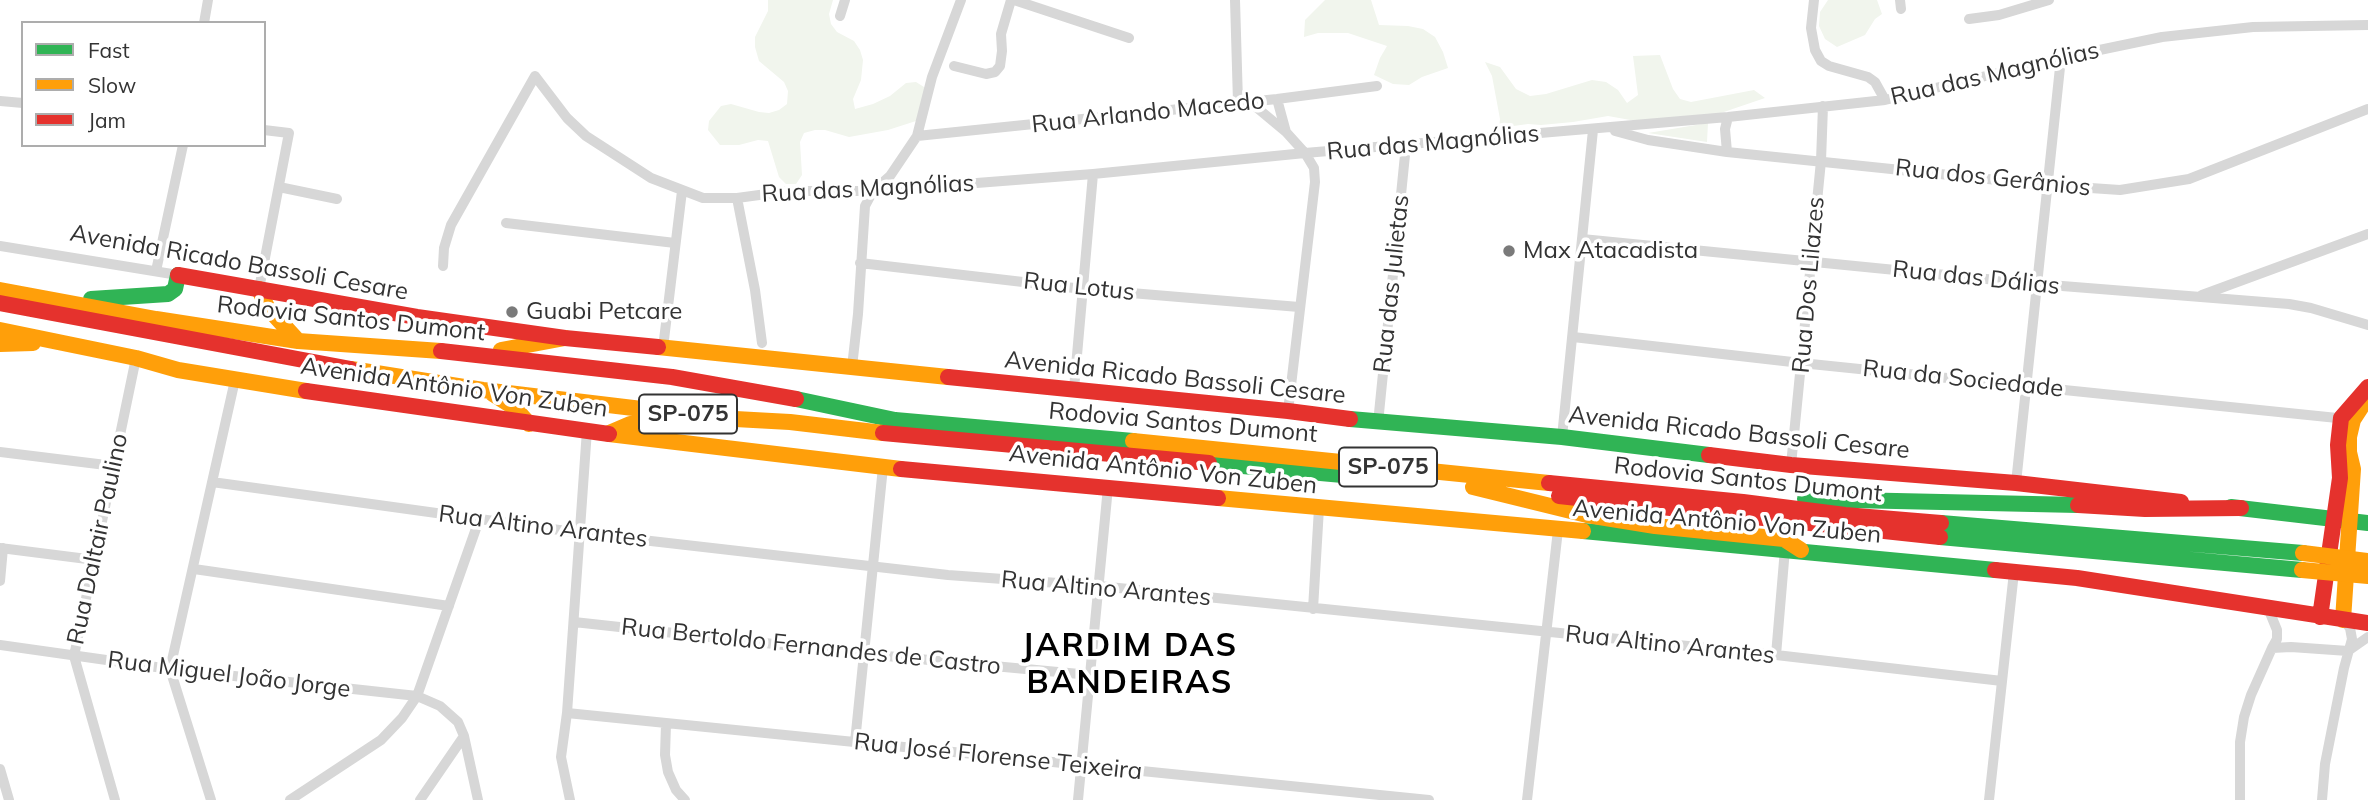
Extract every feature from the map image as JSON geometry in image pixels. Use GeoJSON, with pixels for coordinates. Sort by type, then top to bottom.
{"type":"FeatureCollection","features":[{"type":"Feature","properties":{"kind":"main road","name":"Avenida Ricado Bassoli Cesare"},"geometry":{"type":"LineString","coordinates":[[178,275],[417,317],[565,338],[1288,411],[1378,423],[1562,437],[1791,465],[2016,483],[2368,523]]}},
{"type":"Feature","properties":{"kind":"main road"},"geometry":{"type":"LineString","coordinates":[[60,301],[165,295],[175,289],[178,275]]}},
{"type":"Feature","properties":{"kind":"main road","name":"Rodovia Santos Dumont"},"geometry":{"type":"LineString","coordinates":[[0,289],[156,319],[298,341],[476,353],[672,377],[754,390],[895,420],[1263,453],[1845,514],[2303,553],[2368,561]]}},
{"type":"Feature","properties":{"kind":"main road"},"geometry":{"type":"LineString","coordinates":[[259,289],[267,307],[298,341]]}},
{"type":"Feature","properties":{"kind":"main road","name":"Rodovia Santos Dumont"},"geometry":{"type":"LineString","coordinates":[[0,303],[316,364],[483,390],[699,416],[790,422],[893,434],[1473,487],[1849,529],[2368,576]]}},
{"type":"Feature","properties":{"kind":"main road","name":"Avenida Antônio Von Zuben"},"geometry":{"type":"LineString","coordinates":[[0,330],[136,358],[178,370],[529,424],[883,467],[1558,530],[1793,549],[2077,578],[2368,623]]}},
{"type":"Feature","properties":{"kind":"main road"},"geometry":{"type":"LineString","coordinates":[[476,353],[565,338]]}},
{"type":"Feature","properties":{"kind":"main road"},"geometry":{"type":"LineString","coordinates":[[0,344],[60,342]]}},
{"type":"Feature","properties":{"kind":"main road"},"geometry":{"type":"LineString","coordinates":[[2320,617],[2340,478],[2338,445],[2347,419],[2368,387]]}},
{"type":"Feature","properties":{"kind":"main road"},"geometry":{"type":"LineString","coordinates":[[483,390],[507,402],[529,424]]}},
{"type":"Feature","properties":{"kind":"main road"},"geometry":{"type":"LineString","coordinates":[[2347,419],[2368,399]]}},
{"type":"Feature","properties":{"kind":"main road"},"geometry":{"type":"LineString","coordinates":[[609,433],[652,419],[699,416]]}},
{"type":"Feature","properties":{"kind":"main road"},"geometry":{"type":"LineString","coordinates":[[2343,620],[2353,469],[2347,419]]}},
{"type":"Feature","properties":{"kind":"main road"},"geometry":{"type":"LineString","coordinates":[[1473,487],[1587,515],[1655,526],[1784,539],[1793,549]]}},
{"type":"Feature","properties":{"kind":"main road"},"geometry":{"type":"LineString","coordinates":[[1743,502],[1765,496],[2057,503],[2145,509],[2241,508]]}},
{"type":"Feature","properties":{"kind":"street"},"geometry":{"type":"LineString","coordinates":[[204,21],[208,0]]}},
{"type":"Feature","properties":{"kind":"street"},"geometry":{"type":"LineString","coordinates":[[840,16],[845,0]]}},
{"type":"Feature","properties":{"kind":"street"},"geometry":{"type":"LineString","coordinates":[[852,367],[865,206],[873,191],[890,176],[917,136],[932,77],[961,0]]}},
{"type":"Feature","properties":{"kind":"street"},"geometry":{"type":"LineString","coordinates":[[954,66],[986,74],[995,72],[1000,66],[1001,34],[1012,0],[1129,38]]}},
{"type":"Feature","properties":{"kind":"street"},"geometry":{"type":"LineString","coordinates":[[1235,0],[1244,102],[1286,132],[1314,167],[1315,182],[1288,411]]}},
{"type":"Feature","properties":{"kind":"street"},"geometry":{"type":"LineString","coordinates":[[1814,0],[1811,28],[1815,50],[1821,61],[1829,66],[1868,77],[1875,82],[1885,100]]}},
{"type":"Feature","properties":{"kind":"street"},"geometry":{"type":"LineString","coordinates":[[1969,19],[1999,15],[2049,0]]}},
{"type":"Feature","properties":{"kind":"street","name":"Rua das Magnólias"},"geometry":{"type":"LineString","coordinates":[[443,266],[444,248],[451,225],[535,76],[567,118],[586,136],[651,178],[703,198],[737,198],[789,191],[873,191],[1093,174],[1728,117],[1885,100],[2162,37],[2253,27],[2368,25]]}},
{"type":"Feature","properties":{"kind":"street"},"geometry":{"type":"LineString","coordinates":[[2016,483],[2061,58]]}},
{"type":"Feature","properties":{"kind":"street","name":"Rua Arlando Macedo"},"geometry":{"type":"LineString","coordinates":[[917,136],[1278,99],[1377,86]]}},
{"type":"Feature","properties":{"kind":"street"},"geometry":{"type":"LineString","coordinates":[[1278,99],[1286,132]]}},
{"type":"Feature","properties":{"kind":"street"},"geometry":{"type":"LineString","coordinates":[[0,101],[21,103]]}},
{"type":"Feature","properties":{"kind":"street","name":"Rua Dos Lilazes"},"geometry":{"type":"LineString","coordinates":[[1791,465],[1821,161],[1823,106]]}},
{"type":"Feature","properties":{"kind":"street","name":"Rua dos Gerânios"},"geometry":{"type":"LineString","coordinates":[[1606,129],[1648,140],[1727,152],[2046,185],[2120,190],[2189,179],[2368,109]]}},
{"type":"Feature","properties":{"kind":"street"},"geometry":{"type":"LineString","coordinates":[[1727,152],[1725,129],[1728,117]]}},
{"type":"Feature","properties":{"kind":"street"},"geometry":{"type":"LineString","coordinates":[[259,289],[289,133],[266,130]]}},
{"type":"Feature","properties":{"kind":"street"},"geometry":{"type":"LineString","coordinates":[[1562,437],[1593,130]]}},
{"type":"Feature","properties":{"kind":"street","name":"Rua das Julietas"},"geometry":{"type":"LineString","coordinates":[[1378,423],[1406,145]]}},
{"type":"Feature","properties":{"kind":"street"},"geometry":{"type":"LineString","coordinates":[[156,271],[183,147]]}},
{"type":"Feature","properties":{"kind":"street"},"geometry":{"type":"LineString","coordinates":[[1074,389],[1093,174]]}},
{"type":"Feature","properties":{"kind":"street"},"geometry":{"type":"LineString","coordinates":[[279,187],[337,199]]}},
{"type":"Feature","properties":{"kind":"street"},"geometry":{"type":"LineString","coordinates":[[663,348],[682,191]]}},
{"type":"Feature","properties":{"kind":"street"},"geometry":{"type":"LineString","coordinates":[[737,198],[755,290],[762,343]]}},
{"type":"Feature","properties":{"kind":"street"},"geometry":{"type":"LineString","coordinates":[[506,223],[675,243]]}},
{"type":"Feature","properties":{"kind":"street"},"geometry":{"type":"LineString","coordinates":[[2196,298],[2368,234]]}},
{"type":"Feature","properties":{"kind":"street","name":"Rua das Dálias"},"geometry":{"type":"LineString","coordinates":[[1582,239],[2036,284],[2289,304],[2368,325]]}},
{"type":"Feature","properties":{"kind":"street","name":"Avenida Ricado Bassoli Cesare"},"geometry":{"type":"LineString","coordinates":[[0,246],[178,275]]}},
{"type":"Feature","properties":{"kind":"street","name":"Rua Lotus"},"geometry":{"type":"LineString","coordinates":[[860,263],[1083,289],[1299,307]]}},
{"type":"Feature","properties":{"kind":"street","name":"Rua da Sociedade"},"geometry":{"type":"LineString","coordinates":[[1573,337],[2347,419]]}},
{"type":"Feature","properties":{"kind":"street","name":"Rua Daltair Paulino"},"geometry":{"type":"LineString","coordinates":[[115,800],[74,656],[136,358]]}},
{"type":"Feature","properties":{"kind":"street"},"geometry":{"type":"LineString","coordinates":[[211,800],[170,669],[235,380]]}},
{"type":"Feature","properties":{"kind":"street"},"geometry":{"type":"LineString","coordinates":[[570,800],[561,757],[567,713],[587,430]]}},
{"type":"Feature","properties":{"kind":"street"},"geometry":{"type":"LineString","coordinates":[[0,452],[114,466]]}},
{"type":"Feature","properties":{"kind":"street"},"geometry":{"type":"LineString","coordinates":[[855,742],[883,467]]}},
{"type":"Feature","properties":{"kind":"street","name":"Rua Altino Arantes"},"geometry":{"type":"LineString","coordinates":[[212,482],[581,533],[948,575],[1098,586],[1776,655],[2002,681]]}},
{"type":"Feature","properties":{"kind":"street"},"geometry":{"type":"LineString","coordinates":[[1078,800],[1108,487]]}},
{"type":"Feature","properties":{"kind":"street"},"geometry":{"type":"LineString","coordinates":[[1313,608],[1319,508]]}},
{"type":"Feature","properties":{"kind":"street"},"geometry":{"type":"LineString","coordinates":[[290,800],[381,740],[402,718],[417,696],[479,520]]}},
{"type":"Feature","properties":{"kind":"street"},"geometry":{"type":"LineString","coordinates":[[1527,800],[1558,530]]}},
{"type":"Feature","properties":{"kind":"street"},"geometry":{"type":"LineString","coordinates":[[0,581],[2,548],[95,560]]}},
{"type":"Feature","properties":{"kind":"street"},"geometry":{"type":"LineString","coordinates":[[1776,655],[1793,549]]}},
{"type":"Feature","properties":{"kind":"street"},"geometry":{"type":"LineString","coordinates":[[194,569],[449,606]]}},
{"type":"Feature","properties":{"kind":"street"},"geometry":{"type":"LineString","coordinates":[[1989,800],[2014,572]]}},
{"type":"Feature","properties":{"kind":"street"},"geometry":{"type":"LineString","coordinates":[[2240,800],[2240,742],[2244,716],[2277,639],[2277,630],[2268,608]]}},
{"type":"Feature","properties":{"kind":"street"},"geometry":{"type":"LineString","coordinates":[[2322,800],[2325,764],[2353,634],[2343,620]]}},
{"type":"Feature","properties":{"kind":"street","name":"Rua Bertoldo Fernandes de Castro"},"geometry":{"type":"LineString","coordinates":[[574,622],[1090,675]]}},
{"type":"Feature","properties":{"kind":"street"},"geometry":{"type":"LineString","coordinates":[[2272,648],[2291,646],[2348,651],[2368,637]]}},
{"type":"Feature","properties":{"kind":"street","name":"Rua Miguel João Jorge"},"geometry":{"type":"LineString","coordinates":[[0,645],[170,669],[417,696]]}},
{"type":"Feature","properties":{"kind":"street"},"geometry":{"type":"LineString","coordinates":[[417,696],[440,706],[452,715],[464,736],[478,800]]}},
{"type":"Feature","properties":{"kind":"street","name":"Rua José Florense Teixeira"},"geometry":{"type":"LineString","coordinates":[[567,713],[1429,800]]}},
{"type":"Feature","properties":{"kind":"street"},"geometry":{"type":"LineString","coordinates":[[666,724],[664,755],[668,772],[676,790],[685,800]]}},
{"type":"Feature","properties":{"kind":"street"},"geometry":{"type":"LineString","coordinates":[[420,800],[464,736]]}},
{"type":"Feature","properties":{"kind":"street"},"geometry":{"type":"LineString","coordinates":[[0,769],[9,800]]}},
{"type":"Feature","properties":{"kind":"shaded area"},"geometry":{"type":"Polygon","coordinates":[[[768,0],[833,0],[829,14],[831,24],[837,32],[854,41],[863,60],[861,80],[853,99],[855,109],[890,96],[906,83],[916,82],[924,87],[927,103],[916,121],[888,130],[849,137],[825,130],[804,133],[800,142],[802,175],[796,184],[786,184],[779,177],[768,141],[720,145],[708,130],[709,121],[721,106],[731,104],[769,113],[787,104],[788,91],[784,82],[759,61],[755,47],[755,37],[768,11],[768,0]]]}},
{"type":"Feature","properties":{"kind":"shaded area"},"geometry":{"type":"Polygon","coordinates":[[[1325,0],[1371,0],[1379,25],[1423,29],[1435,37],[1448,68],[1422,77],[1409,85],[1393,84],[1374,75],[1387,46],[1348,33],[1318,33],[1304,37],[1305,20],[1325,0]]]}},
{"type":"Feature","properties":{"kind":"shaded area"},"geometry":{"type":"Polygon","coordinates":[[[1828,0],[1877,0],[1882,14],[1875,19],[1865,35],[1837,47],[1825,39],[1819,26],[1820,12],[1828,0]]]}},
{"type":"Feature","properties":{"kind":"shaded area"},"geometry":{"type":"Polygon","coordinates":[[[1660,55],[1673,89],[1680,99],[1691,102],[1754,90],[1765,98],[1718,114],[1636,121],[1608,116],[1573,122],[1499,128],[1500,119],[1492,76],[1485,62],[1500,67],[1516,89],[1530,96],[1592,80],[1606,82],[1618,90],[1627,103],[1638,95],[1633,56],[1660,55]]]}},
{"type":"Feature","properties":{"kind":"shaded area"},"geometry":{"type":"Polygon","coordinates":[[[1708,123],[1707,142],[1648,133],[1708,123]]]}},
{"type":"Feature","properties":{"kind":"traffic: fast"},"geometry":{"type":"LineString","coordinates":[[91,299],[168,294],[175,289],[178,275]]}},
{"type":"Feature","properties":{"kind":"traffic: fast"},"geometry":{"type":"LineString","coordinates":[[796,399],[895,420],[1133,441]]}},
{"type":"Feature","properties":{"kind":"traffic: fast"},"geometry":{"type":"LineString","coordinates":[[1350,419],[1562,437],[1709,455]]}},
{"type":"Feature","properties":{"kind":"traffic: fast"},"geometry":{"type":"LineString","coordinates":[[1209,463],[1376,478]]}},
{"type":"Feature","properties":{"kind":"traffic: fast"},"geometry":{"type":"LineString","coordinates":[[1805,499],[2078,505]]}},
{"type":"Feature","properties":{"kind":"traffic: fast"},"geometry":{"type":"LineString","coordinates":[[2231,507],[2368,523]]}},
{"type":"Feature","properties":{"kind":"traffic: fast"},"geometry":{"type":"LineString","coordinates":[[1941,523],[2303,553]]}},
{"type":"Feature","properties":{"kind":"traffic: fast"},"geometry":{"type":"LineString","coordinates":[[1583,531],[1995,570]]}},
{"type":"Feature","properties":{"kind":"traffic: fast"},"geometry":{"type":"LineString","coordinates":[[1940,537],[2302,570]]}},
{"type":"Feature","properties":{"kind":"traffic: slow"},"geometry":{"type":"LineString","coordinates":[[259,289],[267,307],[298,341]]}},
{"type":"Feature","properties":{"kind":"traffic: slow"},"geometry":{"type":"LineString","coordinates":[[0,290],[156,319],[298,341],[441,351]]}},
{"type":"Feature","properties":{"kind":"traffic: slow"},"geometry":{"type":"LineString","coordinates":[[0,330],[136,358],[178,370],[306,391]]}},
{"type":"Feature","properties":{"kind":"traffic: slow"},"geometry":{"type":"LineString","coordinates":[[501,350],[565,338]]}},
{"type":"Feature","properties":{"kind":"traffic: slow"},"geometry":{"type":"LineString","coordinates":[[0,344],[33,343]]}},
{"type":"Feature","properties":{"kind":"traffic: slow"},"geometry":{"type":"LineString","coordinates":[[658,347],[948,377]]}},
{"type":"Feature","properties":{"kind":"traffic: slow"},"geometry":{"type":"LineString","coordinates":[[351,369],[483,390],[717,418],[790,422],[883,433]]}},
{"type":"Feature","properties":{"kind":"traffic: slow"},"geometry":{"type":"LineString","coordinates":[[493,394],[515,408],[529,424]]}},
{"type":"Feature","properties":{"kind":"traffic: slow"},"geometry":{"type":"LineString","coordinates":[[2343,620],[2353,469],[2349,437],[2353,420],[2364,403]]}},
{"type":"Feature","properties":{"kind":"traffic: slow"},"geometry":{"type":"LineString","coordinates":[[609,433],[630,424],[662,418]]}},
{"type":"Feature","properties":{"kind":"traffic: slow"},"geometry":{"type":"LineString","coordinates":[[609,434],[901,469]]}},
{"type":"Feature","properties":{"kind":"traffic: slow"},"geometry":{"type":"LineString","coordinates":[[1133,441],[1549,483]]}},
{"type":"Feature","properties":{"kind":"traffic: slow"},"geometry":{"type":"LineString","coordinates":[[1473,487],[1587,515],[1655,526],[1784,539],[1801,550]]}},
{"type":"Feature","properties":{"kind":"traffic: slow"},"geometry":{"type":"LineString","coordinates":[[1218,498],[1583,531]]}},
{"type":"Feature","properties":{"kind":"traffic: slow"},"geometry":{"type":"LineString","coordinates":[[2303,553],[2368,561]]}},
{"type":"Feature","properties":{"kind":"traffic: slow"},"geometry":{"type":"LineString","coordinates":[[2302,570],[2368,576]]}},
{"type":"Feature","properties":{"kind":"traffic: jam"},"geometry":{"type":"LineString","coordinates":[[178,275],[417,317],[565,338],[658,347]]}},
{"type":"Feature","properties":{"kind":"traffic: jam"},"geometry":{"type":"LineString","coordinates":[[0,303],[351,369]]}},
{"type":"Feature","properties":{"kind":"traffic: jam"},"geometry":{"type":"LineString","coordinates":[[441,351],[672,377],[796,399]]}},
{"type":"Feature","properties":{"kind":"traffic: jam"},"geometry":{"type":"LineString","coordinates":[[948,377],[1350,419]]}},
{"type":"Feature","properties":{"kind":"traffic: jam"},"geometry":{"type":"LineString","coordinates":[[2320,617],[2340,478],[2338,445],[2341,418],[2368,387]]}},
{"type":"Feature","properties":{"kind":"traffic: jam"},"geometry":{"type":"LineString","coordinates":[[306,391],[609,434]]}},
{"type":"Feature","properties":{"kind":"traffic: jam"},"geometry":{"type":"LineString","coordinates":[[883,433],[1209,463]]}},
{"type":"Feature","properties":{"kind":"traffic: jam"},"geometry":{"type":"LineString","coordinates":[[1709,455],[1791,465],[2016,483],[2181,502]]}},
{"type":"Feature","properties":{"kind":"traffic: jam"},"geometry":{"type":"LineString","coordinates":[[901,469],[1218,498]]}},
{"type":"Feature","properties":{"kind":"traffic: jam"},"geometry":{"type":"LineString","coordinates":[[1549,483],[1941,523]]}},
{"type":"Feature","properties":{"kind":"traffic: jam"},"geometry":{"type":"LineString","coordinates":[[1559,496],[1940,537]]}},
{"type":"Feature","properties":{"kind":"traffic: jam"},"geometry":{"type":"LineString","coordinates":[[2078,505],[2145,509],[2241,508]]}},
{"type":"Feature","properties":{"kind":"traffic: jam"},"geometry":{"type":"LineString","coordinates":[[1995,570],[2077,578],[2368,623]]}},
{"type":"Feature","properties":{"kind":"place","name":"Max Atacadista"},"geometry":{"type":"Point","coordinates":[1509,251]}},
{"type":"Feature","properties":{"kind":"place","name":"Guabi Petcare"},"geometry":{"type":"Point","coordinates":[512,312]}},
{"type":"Feature","properties":{"kind":"district","name":"JARDIM DAS BANDEIRAS"},"geometry":{"type":"Point","coordinates":[1130,664]}}]}
